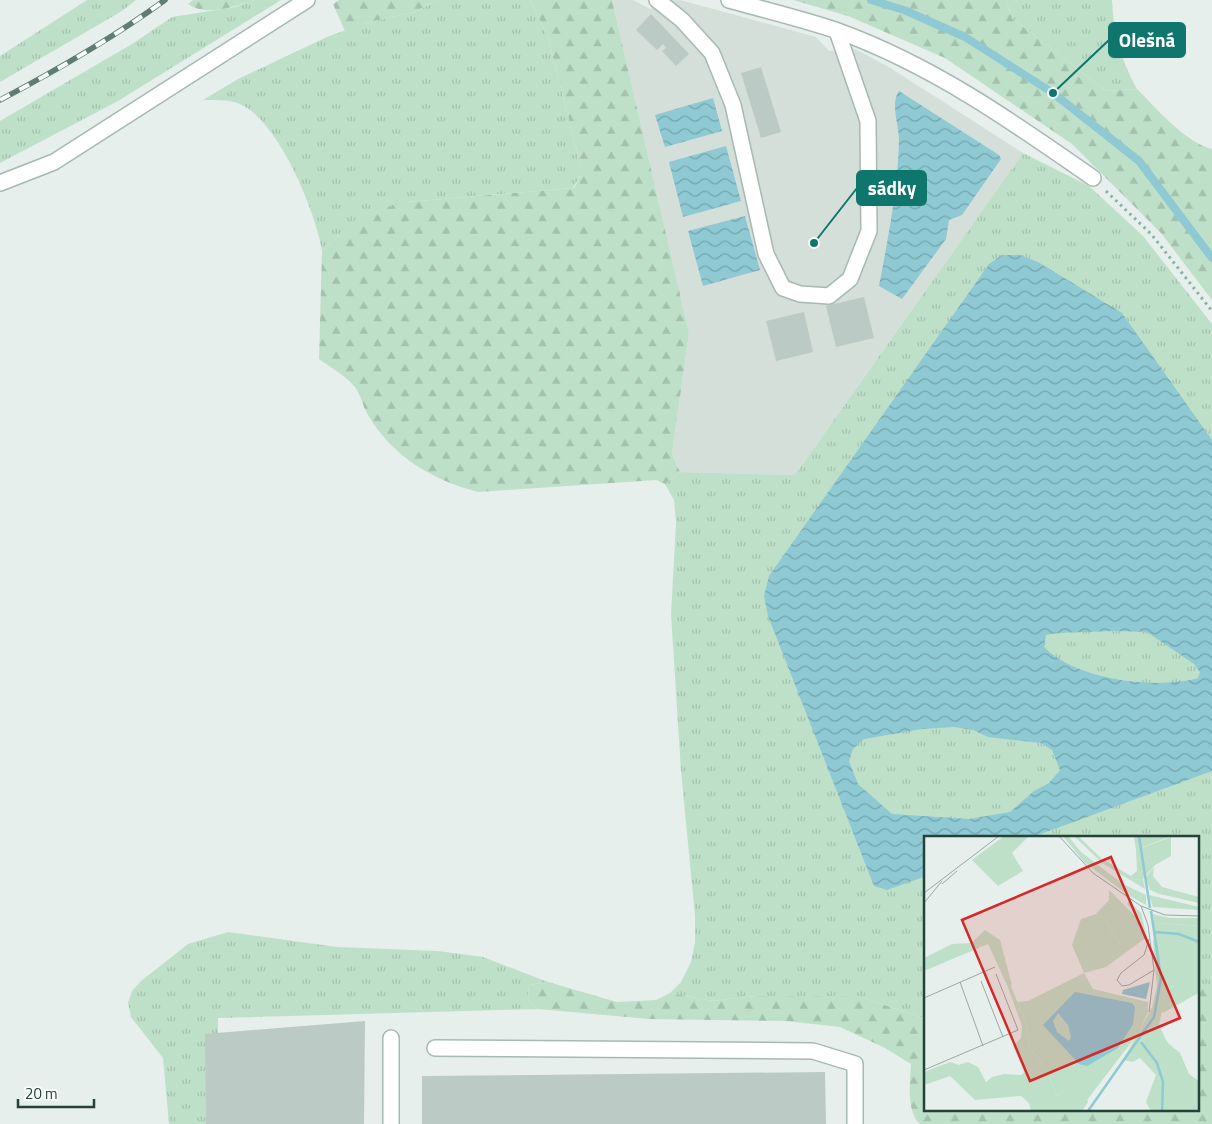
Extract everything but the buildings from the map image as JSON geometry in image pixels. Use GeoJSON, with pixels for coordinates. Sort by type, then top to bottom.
{"type":"FeatureCollection","features":[{"type":"Feature","properties":{"kind":"street"},"geometry":{"type":"LineString","coordinates":[[0,183],[54,162],[306,0]]}},
{"type":"Feature","properties":{"kind":"street"},"geometry":{"type":"LineString","coordinates":[[657,0],[682,20],[712,53],[733,105],[766,254],[783,288],[800,294],[829,296],[850,280],[869,231],[868,121],[838,31]]}},
{"type":"Feature","properties":{"kind":"street"},"geometry":{"type":"LineString","coordinates":[[729,0],[838,31],[894,55],[952,84],[1015,123],[1093,178]]}},
{"type":"Feature","properties":{"kind":"street"},"geometry":{"type":"LineString","coordinates":[[390,1124],[391,1038]]}},
{"type":"Feature","properties":{"kind":"street"},"geometry":{"type":"LineString","coordinates":[[435,1048],[813,1051],[855,1064],[855,1124]]}},
{"type":"Feature","properties":{"kind":"path"},"geometry":{"type":"LineString","coordinates":[[1093,178],[1152,235],[1212,311]]}},
{"type":"Feature","properties":{"kind":"shaded area"},"geometry":{"type":"Polygon","coordinates":[[[612,0],[633,0],[650,9],[665,0],[680,0],[816,37],[829,51],[855,49],[889,67],[1023,153],[795,475],[680,472],[672,454],[689,333],[612,0]]]}},
{"type":"Feature","properties":{"kind":"green space"},"geometry":{"type":"Polygon","coordinates":[[[87,0],[136,0],[122,11],[0,82],[0,56],[87,0]]]}},
{"type":"Feature","properties":{"kind":"green space"},"geometry":{"type":"Polygon","coordinates":[[[193,0],[254,0],[220,10],[203,10],[188,4],[193,0]]]}},
{"type":"Feature","properties":{"kind":"green space"},"geometry":{"type":"Polygon","coordinates":[[[254,0],[281,0],[118,101],[0,163],[0,121],[132,44],[172,17],[235,7],[254,0]]]}},
{"type":"Feature","properties":{"kind":"green space"},"geometry":{"type":"Polygon","coordinates":[[[339,0],[438,0],[414,12],[365,23],[345,31],[333,4],[339,0]]]}},
{"type":"Feature","properties":{"kind":"green space"},"geometry":{"type":"Polygon","coordinates":[[[438,0],[530,0],[548,37],[580,163],[580,176],[573,188],[407,202],[356,224],[341,233],[322,251],[304,192],[294,170],[269,130],[256,115],[242,105],[228,101],[203,100],[238,79],[327,37],[365,23],[414,12],[438,0]]]}},
{"type":"Feature","properties":{"kind":"green space"},"geometry":{"type":"Polygon","coordinates":[[[530,0],[612,0],[689,333],[672,454],[680,472],[665,484],[656,480],[478,492],[461,487],[429,473],[401,454],[378,430],[366,412],[355,387],[343,375],[319,359],[322,251],[341,233],[374,210],[407,202],[574,188],[580,176],[580,163],[548,37],[530,0]]]}},
{"type":"Feature","properties":{"kind":"green space"},"geometry":{"type":"Polygon","coordinates":[[[793,0],[1006,0],[1012,18],[1106,91],[1137,89],[1162,115],[1192,140],[1212,149],[1212,300],[1161,233],[1072,144],[945,58],[848,16],[793,0]]]}},
{"type":"Feature","properties":{"kind":"green space"},"geometry":{"type":"Polygon","coordinates":[[[1006,0],[1112,0],[1114,24],[1119,46],[1126,68],[1137,89],[1106,91],[1012,18],[1006,0]]]}},
{"type":"Feature","properties":{"kind":"green space"},"geometry":{"type":"Polygon","coordinates":[[[1023,153],[1089,186],[1143,236],[1212,324],[1212,988],[1200,988],[1200,836],[924,836],[924,1018],[858,996],[756,996],[712,1001],[670,993],[681,982],[691,962],[695,942],[695,916],[681,771],[671,614],[676,523],[674,500],[665,484],[680,472],[795,475],[1023,153]]]}},
{"type":"Feature","properties":{"kind":"green space"},"geometry":{"type":"Polygon","coordinates":[[[228,932],[337,947],[438,951],[483,957],[548,982],[529,985],[528,1000],[538,1009],[218,1018],[219,1124],[169,1124],[163,1058],[131,1017],[128,1003],[132,991],[141,981],[188,944],[228,932]]]}},
{"type":"Feature","properties":{"kind":"green space"},"geometry":{"type":"Polygon","coordinates":[[[548,982],[617,1002],[656,1000],[670,993],[712,1001],[756,996],[858,996],[924,1018],[924,1112],[1200,1112],[1200,988],[1212,988],[1212,1124],[920,1124],[916,1119],[911,1104],[911,1064],[885,1048],[840,1027],[786,1021],[649,1019],[538,1009],[528,1000],[529,985],[548,982]]]}},
{"type":"Feature","properties":{"kind":"water"},"geometry":{"type":"Polygon","coordinates":[[[899,91],[999,155],[1001,159],[962,215],[949,220],[946,239],[902,299],[879,286],[897,177],[899,134],[895,102],[899,91]]]}},
{"type":"Feature","properties":{"kind":"water"},"geometry":{"type":"Polygon","coordinates":[[[713,98],[722,131],[665,147],[655,115],[713,98]]]}},
{"type":"Feature","properties":{"kind":"water"},"geometry":{"type":"Polygon","coordinates":[[[726,146],[741,201],[683,217],[669,162],[726,146]]]}},
{"type":"Feature","properties":{"kind":"water"},"geometry":{"type":"Polygon","coordinates":[[[745,216],[760,270],[703,286],[688,231],[745,216]]]}},
{"type":"Feature","properties":{"kind":"water"},"geometry":{"type":"Polygon","coordinates":[[[1002,255],[1020,255],[1038,262],[1122,313],[1212,440],[1212,771],[1035,836],[924,836],[924,877],[887,890],[874,886],[768,616],[764,596],[769,576],[989,264],[1002,255]],[[1147,632],[1057,633],[1046,635],[1044,647],[1058,658],[1076,667],[1117,679],[1161,683],[1198,678],[1200,672],[1194,664],[1147,632]],[[954,727],[922,729],[864,739],[853,749],[849,761],[858,784],[892,814],[969,819],[1010,812],[1034,791],[1049,783],[1060,770],[1052,750],[1041,743],[988,737],[973,730],[954,727]]]}},
{"type":"Feature","properties":{"kind":"waterway"},"geometry":{"type":"LineString","coordinates":[[871,0],[904,10],[965,37],[1053,93],[1139,161],[1212,258]]}},
{"type":"Feature","properties":{"kind":"railway"},"geometry":{"type":"LineString","coordinates":[[0,100],[84,53],[165,0]]}},
{"type":"Feature","properties":{"kind":"place","name":"Olešná"},"geometry":{"type":"Point","coordinates":[1053,93]}},
{"type":"Feature","properties":{"kind":"place","name":"sádky"},"geometry":{"type":"Point","coordinates":[814,243]}}]}
